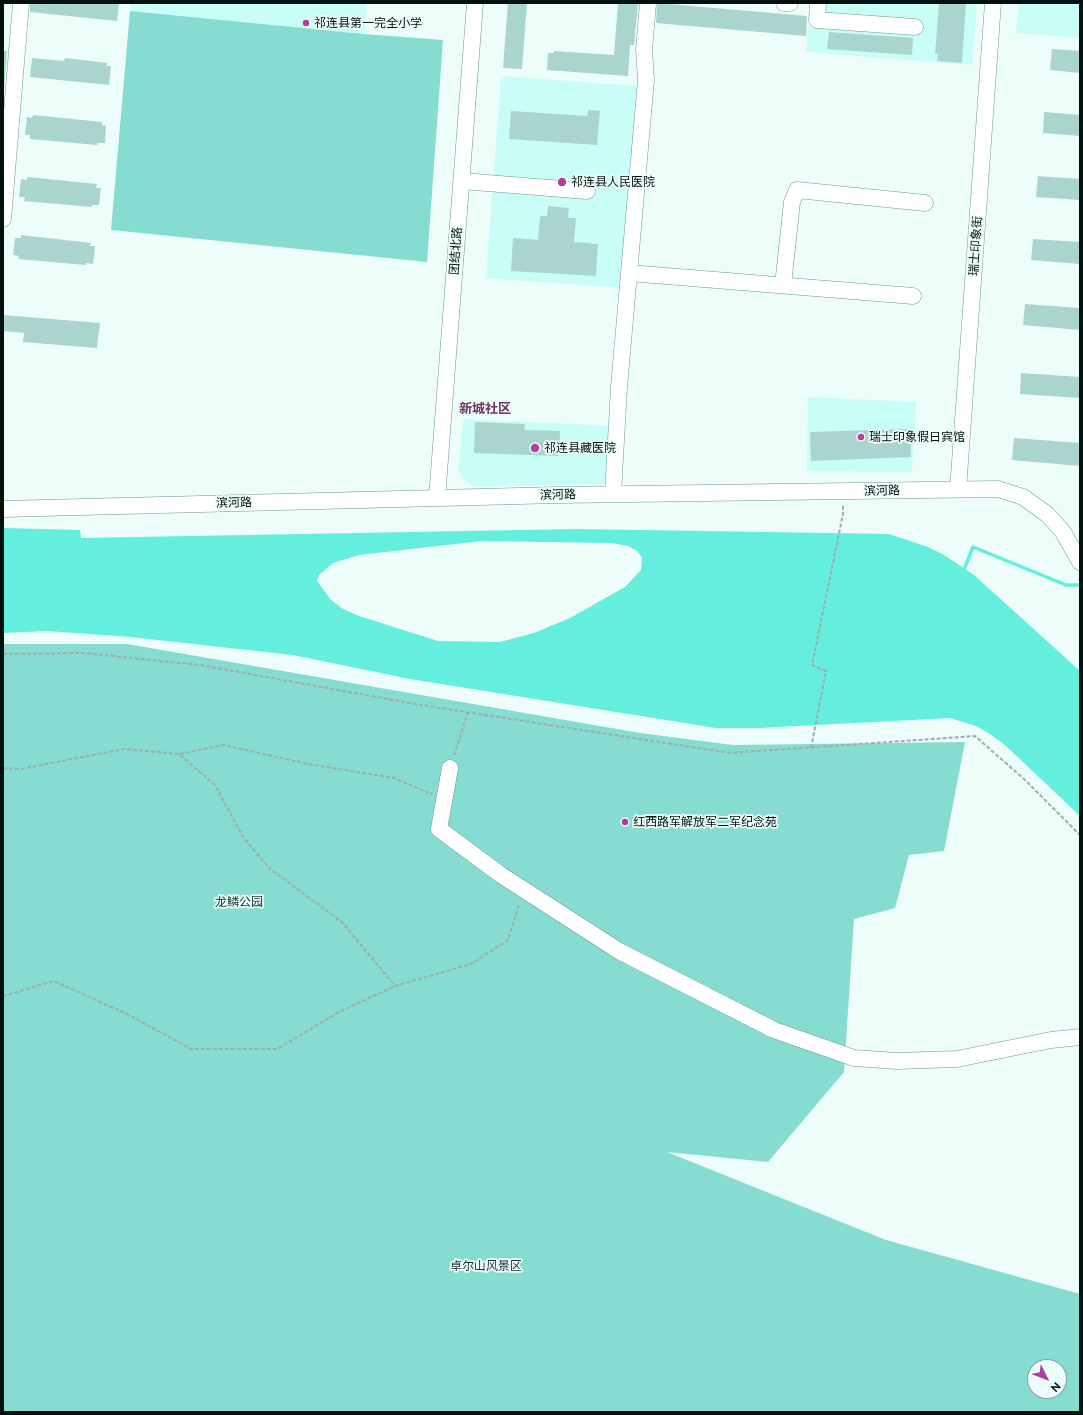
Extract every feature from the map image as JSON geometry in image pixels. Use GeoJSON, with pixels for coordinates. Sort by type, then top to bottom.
{"type":"FeatureCollection","features":[{"type":"Feature","properties":{"kind":"street"},"geometry":{"type":"LineString","coordinates":[[3,219],[21,3]]}},
{"type":"Feature","properties":{"kind":"street","name":"团结北路"},"geometry":{"type":"LineString","coordinates":[[437,498],[475,3]]}},
{"type":"Feature","properties":{"kind":"street"},"geometry":{"type":"LineString","coordinates":[[612,494],[619,388],[646,80],[644,50],[648,3]]}},
{"type":"Feature","properties":{"kind":"street"},"geometry":{"type":"LineString","coordinates":[[784,3],[790,3]]}},
{"type":"Feature","properties":{"kind":"street"},"geometry":{"type":"LineString","coordinates":[[818,3],[817,20],[915,28]]}},
{"type":"Feature","properties":{"kind":"street","name":"瑞士印象街"},"geometry":{"type":"LineString","coordinates":[[958,490],[993,3]]}},
{"type":"Feature","properties":{"kind":"street"},"geometry":{"type":"LineString","coordinates":[[462,181],[587,191]]}},
{"type":"Feature","properties":{"kind":"street"},"geometry":{"type":"LineString","coordinates":[[783,285],[792,202],[797,190],[924,202]]}},
{"type":"Feature","properties":{"kind":"street"},"geometry":{"type":"LineString","coordinates":[[629,273],[913,296]]}},
{"type":"Feature","properties":{"kind":"street","name":"滨河路"},"geometry":{"type":"LineString","coordinates":[[3,508],[612,494],[998,489],[1023,497],[1048,515],[1062,532],[1080,562]]}},
{"type":"Feature","properties":{"kind":"street"},"geometry":{"type":"LineString","coordinates":[[450,768],[438,829],[524,889],[619,951],[774,1030],[854,1058],[897,1061],[957,1059],[1051,1040],[1080,1037]]}},
{"type":"Feature","properties":{"kind":"path"},"geometry":{"type":"LineString","coordinates":[[811,748],[826,671],[812,665],[843,514]]}},
{"type":"Feature","properties":{"kind":"path"},"geometry":{"type":"LineString","coordinates":[[3,654],[83,653],[200,665],[421,705],[730,753],[976,736],[1024,779],[1080,835]]}},
{"type":"Feature","properties":{"kind":"path"},"geometry":{"type":"LineString","coordinates":[[450,768],[468,712]]}},
{"type":"Feature","properties":{"kind":"path"},"geometry":{"type":"LineString","coordinates":[[3,768],[21,769],[124,749],[179,754],[223,745],[308,764],[394,778],[444,800]]}},
{"type":"Feature","properties":{"kind":"path"},"geometry":{"type":"LineString","coordinates":[[179,754],[215,785],[243,837],[270,869],[342,922],[395,986]]}},
{"type":"Feature","properties":{"kind":"path"},"geometry":{"type":"LineString","coordinates":[[3,996],[54,981],[129,1015],[191,1049],[277,1049],[339,1012],[395,986],[471,964],[508,940],[524,889]]}},
{"type":"Feature","properties":{"kind":"shaded area","name":"祁连县第一完全小学"},"geometry":{"type":"Polygon","coordinates":[[[131,3],[367,3],[364,34],[130,11],[131,3]]]}},
{"type":"Feature","properties":{"kind":"shaded area"},"geometry":{"type":"Polygon","coordinates":[[[811,3],[977,3],[972,65],[806,52],[811,3]]]}},
{"type":"Feature","properties":{"kind":"shaded area"},"geometry":{"type":"Polygon","coordinates":[[[1019,3],[1080,3],[1080,38],[1016,33],[1019,3]]]}},
{"type":"Feature","properties":{"kind":"shaded area","name":"祁连县人民医院"},"geometry":{"type":"Polygon","coordinates":[[[501,76],[638,86],[622,288],[486,278],[501,76]]]}},
{"type":"Feature","properties":{"kind":"shaded area","name":"瑞士印象假日宾馆"},"geometry":{"type":"Polygon","coordinates":[[[808,397],[916,402],[912,472],[807,471],[808,397]]]}},
{"type":"Feature","properties":{"kind":"shaded area","name":"祁连县藏医院"},"geometry":{"type":"Polygon","coordinates":[[[463,419],[611,426],[607,484],[474,487],[465,480],[458,471],[463,419]]]}},
{"type":"Feature","properties":{"kind":"shaded area"},"geometry":{"type":"Polygon","coordinates":[[[3,528],[80,530],[81,538],[577,529],[889,534],[928,547],[944,555],[974,575],[1080,671],[1080,816],[1005,745],[976,726],[950,718],[759,728],[716,728],[410,679],[293,655],[131,637],[47,631],[3,633],[3,528]],[[482,541],[359,555],[333,563],[319,575],[317,581],[331,600],[343,609],[359,616],[438,641],[500,642],[534,633],[570,618],[625,587],[641,570],[642,557],[637,551],[628,546],[611,543],[482,541]]]}},
{"type":"Feature","properties":{"kind":"green space"},"geometry":{"type":"Polygon","coordinates":[[[130,11],[364,34],[443,40],[427,262],[111,230],[130,11]]]}},
{"type":"Feature","properties":{"kind":"green space"},"geometry":{"type":"Polygon","coordinates":[[[3,644],[127,644],[640,733],[733,745],[965,742],[944,851],[909,855],[895,908],[854,919],[844,1072],[768,1162],[667,1152],[886,1240],[1080,1294],[1080,1412],[3,1412],[3,644]]]}},
{"type":"Feature","properties":{"kind":"building"},"geometry":{"type":"Polygon","coordinates":[[[30,3],[119,3],[117,21],[30,12],[30,3]]]}},
{"type":"Feature","properties":{"kind":"building"},"geometry":{"type":"Polygon","coordinates":[[[508,3],[527,3],[522,69],[503,68],[508,3]]]}},
{"type":"Feature","properties":{"kind":"building"},"geometry":{"type":"Polygon","coordinates":[[[618,3],[638,3],[634,45],[630,45],[628,76],[547,70],[548,53],[554,53],[554,51],[614,55],[618,3]]]}},
{"type":"Feature","properties":{"kind":"building"},"geometry":{"type":"Polygon","coordinates":[[[657,3],[807,16],[806,36],[656,23],[657,3]]]}},
{"type":"Feature","properties":{"kind":"building"},"geometry":{"type":"Polygon","coordinates":[[[939,3],[966,3],[962,63],[937,61],[938,54],[935,54],[939,3]]]}},
{"type":"Feature","properties":{"kind":"building"},"geometry":{"type":"Polygon","coordinates":[[[829,32],[913,38],[912,55],[827,49],[829,32]]]}},
{"type":"Feature","properties":{"kind":"building"},"geometry":{"type":"Polygon","coordinates":[[[1052,49],[1080,51],[1080,73],[1050,70],[1052,49]]]}},
{"type":"Feature","properties":{"kind":"building"},"geometry":{"type":"Polygon","coordinates":[[[3,51],[7,51],[4,89],[3,89],[3,51]]]}},
{"type":"Feature","properties":{"kind":"building"},"geometry":{"type":"Polygon","coordinates":[[[32,58],[64,61],[65,58],[107,63],[107,66],[111,66],[109,85],[30,77],[32,58]]]}},
{"type":"Feature","properties":{"kind":"building"},"geometry":{"type":"Polygon","coordinates":[[[588,110],[600,111],[597,145],[509,139],[511,111],[587,116],[588,110]]]}},
{"type":"Feature","properties":{"kind":"building"},"geometry":{"type":"Polygon","coordinates":[[[1044,112],[1080,115],[1080,136],[1043,133],[1044,112]]]}},
{"type":"Feature","properties":{"kind":"building"},"geometry":{"type":"Polygon","coordinates":[[[33,115],[102,122],[102,125],[106,126],[105,143],[98,143],[97,145],[30,139],[30,135],[25,135],[27,117],[32,118],[33,115]]]}},
{"type":"Feature","properties":{"kind":"building"},"geometry":{"type":"Polygon","coordinates":[[[1038,176],[1080,179],[1080,200],[1036,197],[1038,176]]]}},
{"type":"Feature","properties":{"kind":"building"},"geometry":{"type":"Polygon","coordinates":[[[27,177],[97,184],[96,188],[101,188],[99,205],[92,205],[92,207],[24,201],[25,197],[19,197],[21,179],[27,180],[27,177]]]}},
{"type":"Feature","properties":{"kind":"building"},"geometry":{"type":"Polygon","coordinates":[[[548,206],[569,208],[568,218],[576,218],[574,242],[598,244],[596,276],[511,271],[513,238],[538,240],[540,216],[547,216],[548,206]]]}},
{"type":"Feature","properties":{"kind":"building"},"geometry":{"type":"Polygon","coordinates":[[[21,235],[91,243],[90,246],[95,246],[93,264],[86,263],[86,265],[18,259],[19,256],[13,255],[15,238],[21,238],[21,235]]]}},
{"type":"Feature","properties":{"kind":"building"},"geometry":{"type":"Polygon","coordinates":[[[1033,239],[1080,242],[1080,264],[1031,260],[1033,239]]]}},
{"type":"Feature","properties":{"kind":"building"},"geometry":{"type":"Polygon","coordinates":[[[1025,304],[1080,308],[1080,330],[1023,325],[1025,304]]]}},
{"type":"Feature","properties":{"kind":"building"},"geometry":{"type":"Polygon","coordinates":[[[3,315],[100,323],[97,348],[23,342],[24,333],[3,331],[3,315]]]}},
{"type":"Feature","properties":{"kind":"building"},"geometry":{"type":"Polygon","coordinates":[[[1021,373],[1080,377],[1080,398],[1020,394],[1021,373]]]}},
{"type":"Feature","properties":{"kind":"building"},"geometry":{"type":"Polygon","coordinates":[[[475,422],[525,424],[524,430],[560,431],[559,456],[474,453],[475,422]]]}},
{"type":"Feature","properties":{"kind":"building"},"geometry":{"type":"Polygon","coordinates":[[[910,429],[911,457],[811,461],[810,432],[910,429]]]}},
{"type":"Feature","properties":{"kind":"building"},"geometry":{"type":"Polygon","coordinates":[[[1014,438],[1080,443],[1080,466],[1012,460],[1014,438]]]}},
{"type":"Feature","properties":{"kind":"waterway"},"geometry":{"type":"LineString","coordinates":[[963,572],[973,547],[1066,585],[1080,585]]}},
{"type":"Feature","properties":{"kind":"place","name":"祁连县第一完全小学"},"geometry":{"type":"Point","coordinates":[306,23]}},
{"type":"Feature","properties":{"kind":"place","name":"祁连县人民医院"},"geometry":{"type":"Point","coordinates":[562,182]}},
{"type":"Feature","properties":{"kind":"place","name":"瑞士印象假日宾馆"},"geometry":{"type":"Point","coordinates":[861,437]}},
{"type":"Feature","properties":{"kind":"place","name":"祁连县藏医院"},"geometry":{"type":"Point","coordinates":[535,448]}},
{"type":"Feature","properties":{"kind":"place","name":"红西路军解放军二军纪念苑"},"geometry":{"type":"Point","coordinates":[625,822]}},
{"type":"Feature","properties":{"kind":"district","name":"新城社区"},"geometry":{"type":"Point","coordinates":[485,409]}},
{"type":"Feature","properties":{"kind":"park label","name":"龙鳞公园"},"geometry":{"type":"Point","coordinates":[239,902]}},
{"type":"Feature","properties":{"kind":"park label","name":"卓尔山风景区"},"geometry":{"type":"Point","coordinates":[486,1266]}}]}
